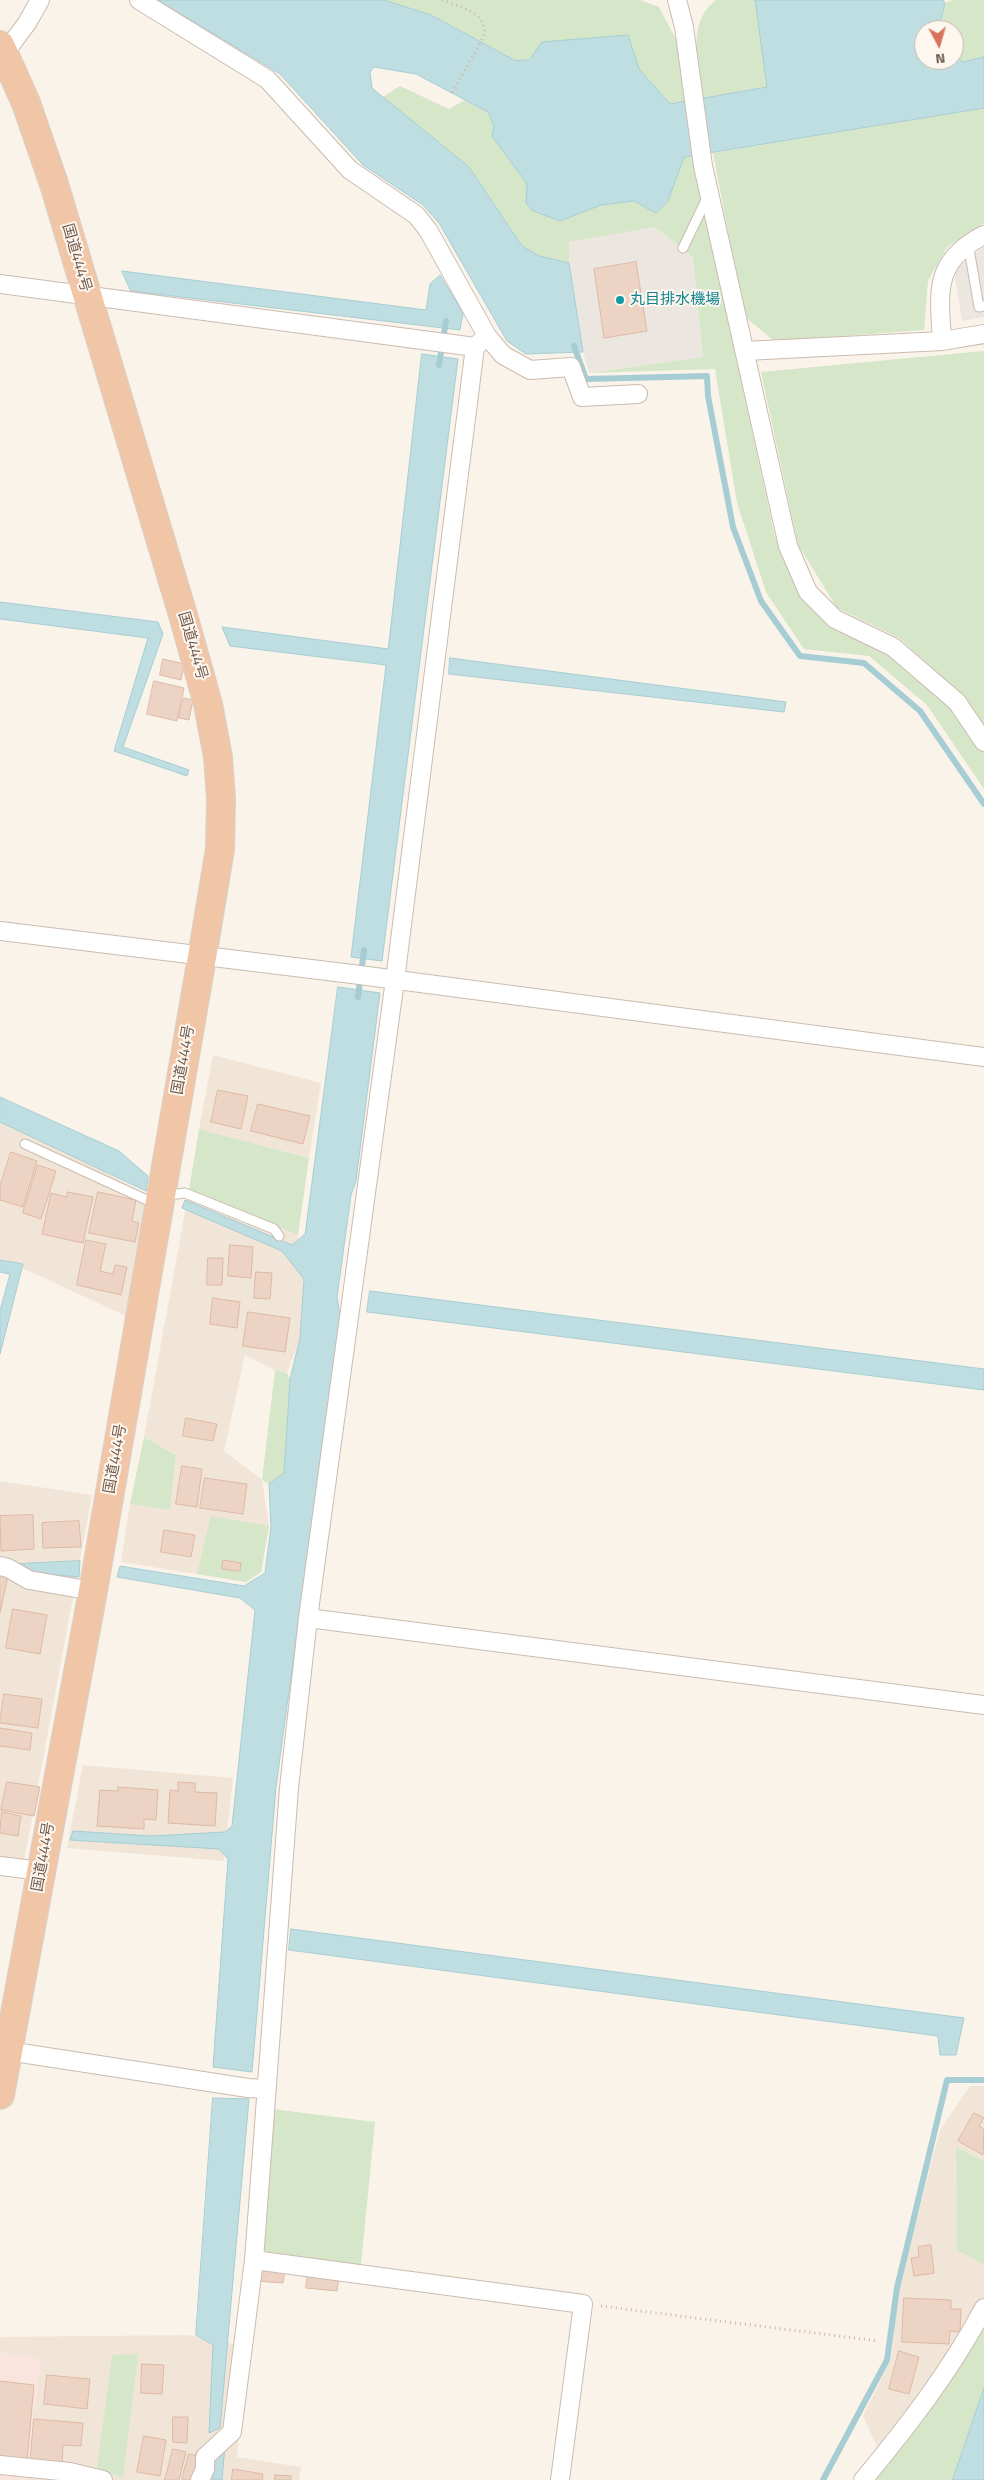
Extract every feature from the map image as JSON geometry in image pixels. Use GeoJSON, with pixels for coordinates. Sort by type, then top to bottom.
{"type":"FeatureCollection","features":[{"type":"Feature","properties":{"kind":"highway","name":"国道444号"},"geometry":{"type":"LineString","coordinates":[[0,2095],[92,1591],[202,957],[220,849],[221,799],[218,757],[208,704],[183,615],[54,184],[26,103],[2,50]]}},
{"type":"Feature","properties":{"kind":"street"},"geometry":{"type":"LineString","coordinates":[[2,50],[27,24],[40,0]]}},
{"type":"Feature","properties":{"kind":"street"},"geometry":{"type":"LineString","coordinates":[[139,0],[267,79],[350,170],[416,216],[428,230],[481,341],[530,370],[571,368],[582,397],[638,394]]}},
{"type":"Feature","properties":{"kind":"street"},"geometry":{"type":"LineString","coordinates":[[677,0],[684,27],[709,193],[788,546],[808,592],[835,620],[893,647],[957,702],[984,742]]}},
{"type":"Feature","properties":{"kind":"street"},"geometry":{"type":"LineString","coordinates":[[942,341],[939,294],[948,263],[968,243],[984,235]]}},
{"type":"Feature","properties":{"kind":"street"},"geometry":{"type":"LineString","coordinates":[[0,284],[442,342],[481,341]]}},
{"type":"Feature","properties":{"kind":"street"},"geometry":{"type":"LineString","coordinates":[[745,351],[942,341],[984,334]]}},
{"type":"Feature","properties":{"kind":"street"},"geometry":{"type":"LineString","coordinates":[[200,2480],[206,2469],[205,2457],[232,2432],[254,2260],[289,1788],[308,1618],[481,341]]}},
{"type":"Feature","properties":{"kind":"street"},"geometry":{"type":"LineString","coordinates":[[0,931],[361,975],[984,1057]]}},
{"type":"Feature","properties":{"kind":"street"},"geometry":{"type":"LineString","coordinates":[[0,1566],[8,1568],[29,1580],[92,1591]]}},
{"type":"Feature","properties":{"kind":"street"},"geometry":{"type":"LineString","coordinates":[[308,1618],[984,1705]]}},
{"type":"Feature","properties":{"kind":"street"},"geometry":{"type":"LineString","coordinates":[[0,1866],[41,1871]]}},
{"type":"Feature","properties":{"kind":"street"},"geometry":{"type":"LineString","coordinates":[[8,2051],[248,2088],[266,2088]]}},
{"type":"Feature","properties":{"kind":"street"},"geometry":{"type":"LineString","coordinates":[[254,2260],[584,2304],[560,2480]]}},
{"type":"Feature","properties":{"kind":"street"},"geometry":{"type":"LineString","coordinates":[[863,2480],[900,2436],[965,2344],[984,2308]]}},
{"type":"Feature","properties":{"kind":"street"},"geometry":{"type":"LineString","coordinates":[[0,2465],[70,2472],[103,2480]]}},
{"type":"Feature","properties":{"kind":"lane"},"geometry":{"type":"LineString","coordinates":[[683,248],[709,193]]}},
{"type":"Feature","properties":{"kind":"lane"},"geometry":{"type":"LineString","coordinates":[[968,243],[979,307],[984,306]]}},
{"type":"Feature","properties":{"kind":"lane"},"geometry":{"type":"LineString","coordinates":[[25,1144],[146,1200],[185,1193],[274,1229],[279,1236]]}},
{"type":"Feature","properties":{"kind":"path"},"geometry":{"type":"LineString","coordinates":[[442,0],[480,16],[485,23],[485,34],[451,95]]}},
{"type":"Feature","properties":{"kind":"path"},"geometry":{"type":"LineString","coordinates":[[584,2304],[878,2341]]}},
{"type":"Feature","properties":{"kind":"shaded area"},"geometry":{"type":"Polygon","coordinates":[[[655,227],[693,257],[703,357],[589,373],[583,352],[569,263],[568,242],[655,227]]]}},
{"type":"Feature","properties":{"kind":"shaded area"},"geometry":{"type":"Polygon","coordinates":[[[984,246],[984,317],[962,321],[954,271],[984,246]]]}},
{"type":"Feature","properties":{"kind":"shaded area"},"geometry":{"type":"Polygon","coordinates":[[[213,1055],[321,1083],[309,1158],[199,1129],[213,1055]]]}},
{"type":"Feature","properties":{"kind":"shaded area"},"geometry":{"type":"Polygon","coordinates":[[[0,1116],[148,1195],[126,1316],[27,1270],[0,1265],[0,1116]]]}},
{"type":"Feature","properties":{"kind":"shaded area"},"geometry":{"type":"Polygon","coordinates":[[[189,1190],[298,1235],[304,1279],[300,1338],[287,1373],[275,1370],[245,1355],[224,1451],[262,1480],[269,1526],[261,1572],[246,1582],[121,1562],[130,1504],[170,1510],[176,1455],[144,1437],[189,1190]]]}},
{"type":"Feature","properties":{"kind":"shaded area"},"geometry":{"type":"Polygon","coordinates":[[[0,1481],[92,1495],[24,1861],[0,1858],[0,1481]]]}},
{"type":"Feature","properties":{"kind":"shaded area"},"geometry":{"type":"Polygon","coordinates":[[[83,1765],[233,1778],[224,1861],[67,1848],[83,1765]]]}},
{"type":"Feature","properties":{"kind":"shaded area"},"geometry":{"type":"Polygon","coordinates":[[[970,2086],[984,2086],[984,2161],[956,2147],[957,2250],[984,2265],[984,2298],[960,2340],[879,2451],[863,2416],[891,2359],[899,2287],[940,2130],[970,2086]]]}},
{"type":"Feature","properties":{"kind":"shaded area"},"geometry":{"type":"Polygon","coordinates":[[[188,2335],[249,2347],[237,2457],[301,2467],[299,2480],[27,2480],[40,2360],[0,2352],[0,2337],[188,2335]]]}},
{"type":"Feature","properties":{"kind":"shaded area"},"geometry":{"type":"Polygon","coordinates":[[[0,2352],[40,2360],[27,2480],[0,2480],[0,2352]]]}},
{"type":"Feature","properties":{"kind":"green space"},"geometry":{"type":"Polygon","coordinates":[[[384,0],[640,0],[659,7],[678,43],[686,101],[670,104],[639,69],[627,35],[516,61],[431,15],[384,0]]]}},
{"type":"Feature","properties":{"kind":"green space"},"geometry":{"type":"Polygon","coordinates":[[[716,0],[755,0],[767,87],[703,98],[697,59],[697,33],[700,21],[706,10],[716,0]]]}},
{"type":"Feature","properties":{"kind":"green space"},"geometry":{"type":"Polygon","coordinates":[[[953,0],[984,0],[984,57],[964,62],[964,20],[941,20],[945,3],[953,0]]]}},
{"type":"Feature","properties":{"kind":"green space"},"geometry":{"type":"Polygon","coordinates":[[[400,86],[449,109],[465,100],[488,112],[494,126],[492,136],[527,184],[530,207],[533,211],[560,221],[601,205],[634,201],[656,213],[668,201],[683,157],[692,156],[775,537],[799,594],[829,623],[890,651],[951,704],[984,753],[984,789],[927,705],[869,656],[804,649],[766,592],[737,503],[715,369],[589,373],[703,357],[693,257],[655,227],[569,242],[569,263],[538,256],[522,246],[469,167],[383,97],[400,86]]]}},
{"type":"Feature","properties":{"kind":"green space"},"geometry":{"type":"Polygon","coordinates":[[[984,108],[984,223],[947,247],[928,281],[924,330],[774,341],[744,316],[713,153],[984,108]]]}},
{"type":"Feature","properties":{"kind":"green space"},"geometry":{"type":"Polygon","coordinates":[[[984,351],[984,725],[968,701],[899,638],[837,608],[798,545],[761,372],[984,351]]]}},
{"type":"Feature","properties":{"kind":"green space"},"geometry":{"type":"Polygon","coordinates":[[[199,1129],[309,1158],[298,1235],[189,1190],[199,1129]]]}},
{"type":"Feature","properties":{"kind":"green space"},"geometry":{"type":"Polygon","coordinates":[[[275,1370],[287,1373],[290,1379],[284,1473],[269,1484],[262,1480],[275,1370]]]}},
{"type":"Feature","properties":{"kind":"green space"},"geometry":{"type":"Polygon","coordinates":[[[144,1437],[176,1455],[170,1510],[130,1504],[144,1437]]]}},
{"type":"Feature","properties":{"kind":"green space"},"geometry":{"type":"Polygon","coordinates":[[[211,1516],[269,1526],[261,1572],[246,1582],[197,1574],[211,1516]]]}},
{"type":"Feature","properties":{"kind":"green space"},"geometry":{"type":"Polygon","coordinates":[[[273,2109],[375,2122],[361,2265],[262,2251],[273,2109]]]}},
{"type":"Feature","properties":{"kind":"green space"},"geometry":{"type":"Polygon","coordinates":[[[956,2147],[984,2161],[984,2265],[957,2250],[956,2147]]]}},
{"type":"Feature","properties":{"kind":"green space"},"geometry":{"type":"Polygon","coordinates":[[[984,2323],[984,2388],[953,2480],[872,2480],[984,2323]]]}},
{"type":"Feature","properties":{"kind":"green space"},"geometry":{"type":"Polygon","coordinates":[[[138,2354],[123,2478],[97,2469],[112,2355],[138,2354]]]}},
{"type":"Feature","properties":{"kind":"water"},"geometry":{"type":"Polygon","coordinates":[[[158,0],[384,0],[431,15],[516,61],[530,59],[542,42],[628,35],[639,69],[670,104],[767,87],[755,0],[943,0],[945,3],[941,20],[914,20],[914,70],[964,70],[964,62],[984,57],[984,108],[684,157],[668,201],[656,213],[634,201],[601,205],[560,221],[533,211],[526,203],[527,184],[492,136],[494,126],[488,112],[416,74],[374,67],[370,72],[372,88],[469,167],[522,246],[539,256],[569,263],[583,352],[526,354],[507,341],[439,223],[423,205],[363,165],[280,74],[158,0]]]}},
{"type":"Feature","properties":{"kind":"water"},"geometry":{"type":"Polygon","coordinates":[[[122,271],[426,310],[430,284],[440,275],[463,313],[460,330],[131,291],[122,271]]]}},
{"type":"Feature","properties":{"kind":"water"},"geometry":{"type":"Polygon","coordinates":[[[422,354],[458,359],[382,961],[351,957],[386,665],[230,646],[222,627],[388,649],[422,354]]]}},
{"type":"Feature","properties":{"kind":"water"},"geometry":{"type":"Polygon","coordinates":[[[0,602],[158,622],[163,634],[123,747],[189,770],[187,776],[114,751],[148,638],[0,619],[0,602]]]}},
{"type":"Feature","properties":{"kind":"water"},"geometry":{"type":"Polygon","coordinates":[[[450,658],[786,702],[784,712],[449,674],[450,658]]]}},
{"type":"Feature","properties":{"kind":"water"},"geometry":{"type":"Polygon","coordinates":[[[338,987],[380,993],[356,1181],[351,1195],[337,1297],[340,1316],[276,1787],[252,2072],[213,2067],[228,1859],[219,1849],[70,1840],[73,1831],[151,1836],[225,1832],[232,1826],[255,1610],[240,1598],[117,1577],[120,1566],[244,1586],[265,1573],[271,1527],[269,1484],[284,1473],[290,1379],[300,1338],[304,1279],[282,1251],[182,1208],[185,1200],[292,1245],[305,1234],[338,987]]]}},
{"type":"Feature","properties":{"kind":"water"},"geometry":{"type":"Polygon","coordinates":[[[0,1097],[119,1151],[148,1176],[146,1191],[0,1122],[0,1097]]]}},
{"type":"Feature","properties":{"kind":"water"},"geometry":{"type":"Polygon","coordinates":[[[0,1260],[23,1264],[0,1354],[0,1311],[10,1274],[0,1272],[0,1260]]]}},
{"type":"Feature","properties":{"kind":"water"},"geometry":{"type":"Polygon","coordinates":[[[370,1291],[984,1369],[984,1390],[367,1312],[370,1291]]]}},
{"type":"Feature","properties":{"kind":"water"},"geometry":{"type":"Polygon","coordinates":[[[80,1561],[79,1577],[28,1572],[16,1564],[80,1561]]]}},
{"type":"Feature","properties":{"kind":"water"},"geometry":{"type":"Polygon","coordinates":[[[291,1929],[964,2018],[956,2055],[940,2055],[938,2036],[289,1950],[291,1929]]]}},
{"type":"Feature","properties":{"kind":"water"},"geometry":{"type":"Polygon","coordinates":[[[213,2098],[249,2099],[220,2428],[209,2433],[213,2345],[196,2335],[213,2098]]]}},
{"type":"Feature","properties":{"kind":"water"},"geometry":{"type":"Polygon","coordinates":[[[984,2388],[984,2480],[953,2480],[984,2388]]]}},
{"type":"Feature","properties":{"kind":"water"},"geometry":{"type":"Polygon","coordinates":[[[225,2446],[222,2480],[212,2480],[213,2459],[225,2446]]]}},
{"type":"Feature","properties":{"kind":"building","name":"丸目排水機場"},"geometry":{"type":"Polygon","coordinates":[[[636,262],[647,331],[604,338],[594,269],[636,262]]]}},
{"type":"Feature","properties":{"kind":"building"},"geometry":{"type":"Polygon","coordinates":[[[163,659],[184,664],[181,680],[160,675],[163,659]]]}},
{"type":"Feature","properties":{"kind":"building"},"geometry":{"type":"Polygon","coordinates":[[[154,681],[184,688],[177,721],[147,714],[154,681]]]}},
{"type":"Feature","properties":{"kind":"building"},"geometry":{"type":"Polygon","coordinates":[[[184,698],[193,700],[189,720],[179,718],[184,698]]]}},
{"type":"Feature","properties":{"kind":"building"},"geometry":{"type":"Polygon","coordinates":[[[218,1090],[248,1096],[241,1129],[211,1122],[218,1090]]]}},
{"type":"Feature","properties":{"kind":"building"},"geometry":{"type":"Polygon","coordinates":[[[258,1104],[310,1116],[303,1144],[251,1131],[258,1104]]]}},
{"type":"Feature","properties":{"kind":"building"},"geometry":{"type":"Polygon","coordinates":[[[11,1152],[37,1161],[23,1207],[0,1200],[0,1186],[11,1152]]]}},
{"type":"Feature","properties":{"kind":"building"},"geometry":{"type":"Polygon","coordinates":[[[38,1165],[56,1171],[41,1219],[23,1213],[38,1165]]]}},
{"type":"Feature","properties":{"kind":"building"},"geometry":{"type":"Polygon","coordinates":[[[68,1192],[93,1197],[83,1243],[42,1234],[51,1193],[66,1197],[68,1192]]]}},
{"type":"Feature","properties":{"kind":"building"},"geometry":{"type":"Polygon","coordinates":[[[98,1192],[136,1200],[132,1221],[139,1223],[135,1242],[89,1233],[98,1192]]]}},
{"type":"Feature","properties":{"kind":"building"},"geometry":{"type":"Polygon","coordinates":[[[86,1240],[106,1244],[100,1271],[113,1274],[115,1265],[127,1267],[121,1295],[77,1285],[86,1240]]]}},
{"type":"Feature","properties":{"kind":"building"},"geometry":{"type":"Polygon","coordinates":[[[230,1245],[253,1247],[251,1278],[228,1276],[230,1245]]]}},
{"type":"Feature","properties":{"kind":"building"},"geometry":{"type":"Polygon","coordinates":[[[208,1258],[223,1258],[222,1285],[207,1285],[208,1258]]]}},
{"type":"Feature","properties":{"kind":"building"},"geometry":{"type":"Polygon","coordinates":[[[256,1272],[272,1273],[270,1299],[254,1298],[256,1272]]]}},
{"type":"Feature","properties":{"kind":"building"},"geometry":{"type":"Polygon","coordinates":[[[213,1298],[240,1302],[237,1328],[210,1324],[213,1298]]]}},
{"type":"Feature","properties":{"kind":"building"},"geometry":{"type":"Polygon","coordinates":[[[248,1312],[290,1318],[285,1352],[243,1346],[248,1312]]]}},
{"type":"Feature","properties":{"kind":"building"},"geometry":{"type":"Polygon","coordinates":[[[186,1418],[217,1424],[213,1441],[183,1436],[186,1418]]]}},
{"type":"Feature","properties":{"kind":"building"},"geometry":{"type":"Polygon","coordinates":[[[182,1466],[202,1469],[197,1507],[176,1504],[182,1466]]]}},
{"type":"Feature","properties":{"kind":"building"},"geometry":{"type":"Polygon","coordinates":[[[205,1478],[247,1484],[243,1514],[200,1508],[205,1478]]]}},
{"type":"Feature","properties":{"kind":"building"},"geometry":{"type":"Polygon","coordinates":[[[33,1515],[34,1549],[1,1551],[0,1516],[33,1515]]]}},
{"type":"Feature","properties":{"kind":"building"},"geometry":{"type":"Polygon","coordinates":[[[79,1521],[81,1547],[43,1548],[42,1523],[79,1521]]]}},
{"type":"Feature","properties":{"kind":"building"},"geometry":{"type":"Polygon","coordinates":[[[164,1530],[195,1535],[191,1557],[161,1552],[164,1530]]]}},
{"type":"Feature","properties":{"kind":"building"},"geometry":{"type":"Polygon","coordinates":[[[223,1560],[241,1563],[240,1571],[222,1569],[223,1560]]]}},
{"type":"Feature","properties":{"kind":"building"},"geometry":{"type":"Polygon","coordinates":[[[0,1569],[9,1571],[0,1613],[0,1569]]]}},
{"type":"Feature","properties":{"kind":"building"},"geometry":{"type":"Polygon","coordinates":[[[13,1609],[47,1615],[40,1654],[6,1648],[13,1609]]]}},
{"type":"Feature","properties":{"kind":"building"},"geometry":{"type":"Polygon","coordinates":[[[4,1694],[42,1699],[38,1728],[0,1723],[4,1694]]]}},
{"type":"Feature","properties":{"kind":"building"},"geometry":{"type":"Polygon","coordinates":[[[0,1728],[32,1733],[30,1750],[0,1746],[0,1728]]]}},
{"type":"Feature","properties":{"kind":"building"},"geometry":{"type":"Polygon","coordinates":[[[7,1782],[40,1787],[34,1816],[1,1810],[7,1782]]]}},
{"type":"Feature","properties":{"kind":"building"},"geometry":{"type":"Polygon","coordinates":[[[178,1782],[195,1783],[195,1792],[217,1793],[215,1826],[168,1823],[170,1790],[178,1791],[178,1782]]]}},
{"type":"Feature","properties":{"kind":"building"},"geometry":{"type":"Polygon","coordinates":[[[118,1787],[158,1790],[156,1820],[144,1819],[144,1829],[97,1826],[100,1790],[118,1791],[118,1787]]]}},
{"type":"Feature","properties":{"kind":"building"},"geometry":{"type":"Polygon","coordinates":[[[2,1812],[21,1816],[18,1836],[0,1833],[2,1812]]]}},
{"type":"Feature","properties":{"kind":"building"},"geometry":{"type":"Polygon","coordinates":[[[974,2113],[984,2118],[979,2126],[984,2129],[983,2155],[958,2141],[974,2113]]]}},
{"type":"Feature","properties":{"kind":"building"},"geometry":{"type":"Polygon","coordinates":[[[931,2245],[934,2273],[914,2276],[911,2258],[919,2257],[918,2247],[931,2245]]]}},
{"type":"Feature","properties":{"kind":"building"},"geometry":{"type":"Polygon","coordinates":[[[257,2267],[285,2270],[283,2283],[256,2281],[257,2267]]]}},
{"type":"Feature","properties":{"kind":"building"},"geometry":{"type":"Polygon","coordinates":[[[308,2274],[339,2277],[337,2291],[306,2288],[308,2274]]]}},
{"type":"Feature","properties":{"kind":"building"},"geometry":{"type":"Polygon","coordinates":[[[904,2298],[951,2300],[951,2309],[961,2309],[960,2332],[950,2331],[949,2344],[902,2342],[904,2298]]]}},
{"type":"Feature","properties":{"kind":"building"},"geometry":{"type":"Polygon","coordinates":[[[899,2351],[919,2357],[909,2394],[889,2389],[899,2351]]]}},
{"type":"Feature","properties":{"kind":"building"},"geometry":{"type":"Polygon","coordinates":[[[142,2364],[164,2365],[162,2394],[141,2393],[142,2364]]]}},
{"type":"Feature","properties":{"kind":"building"},"geometry":{"type":"Polygon","coordinates":[[[47,2375],[90,2379],[87,2409],[44,2404],[47,2375]]]}},
{"type":"Feature","properties":{"kind":"building"},"geometry":{"type":"Polygon","coordinates":[[[0,2381],[34,2385],[27,2461],[0,2458],[0,2381]]]}},
{"type":"Feature","properties":{"kind":"building"},"geometry":{"type":"Polygon","coordinates":[[[173,2417],[188,2417],[187,2443],[173,2442],[173,2417]]]}},
{"type":"Feature","properties":{"kind":"building"},"geometry":{"type":"Polygon","coordinates":[[[34,2419],[83,2423],[81,2446],[63,2445],[62,2466],[30,2464],[34,2419]]]}},
{"type":"Feature","properties":{"kind":"building"},"geometry":{"type":"Polygon","coordinates":[[[144,2436],[166,2440],[160,2476],[137,2472],[144,2436]]]}},
{"type":"Feature","properties":{"kind":"building"},"geometry":{"type":"Polygon","coordinates":[[[173,2449],[186,2452],[179,2480],[165,2480],[173,2449]]]}},
{"type":"Feature","properties":{"kind":"building"},"geometry":{"type":"Polygon","coordinates":[[[189,2454],[199,2456],[192,2480],[186,2480],[182,2479],[189,2454]]]}},
{"type":"Feature","properties":{"kind":"building"},"geometry":{"type":"Polygon","coordinates":[[[233,2469],[263,2474],[262,2480],[232,2480],[233,2469]]]}},
{"type":"Feature","properties":{"kind":"building"},"geometry":{"type":"Polygon","coordinates":[[[275,2475],[291,2476],[291,2480],[275,2480],[275,2475]]]}},
{"type":"Feature","properties":{"kind":"waterway"},"geometry":{"type":"LineString","coordinates":[[439,365],[446,321]]}},
{"type":"Feature","properties":{"kind":"waterway"},"geometry":{"type":"LineString","coordinates":[[574,346],[586,379],[707,376],[708,396],[733,527],[761,601],[800,656],[864,663],[920,711],[984,804]]}},
{"type":"Feature","properties":{"kind":"waterway"},"geometry":{"type":"LineString","coordinates":[[358,997],[364,950]]}},
{"type":"Feature","properties":{"kind":"waterway"},"geometry":{"type":"LineString","coordinates":[[823,2480],[887,2360],[897,2288],[947,2080],[984,2080]]}},
{"type":"Feature","properties":{"kind":"place","name":"丸目排水機場"},"geometry":{"type":"Point","coordinates":[620,300]}}]}
